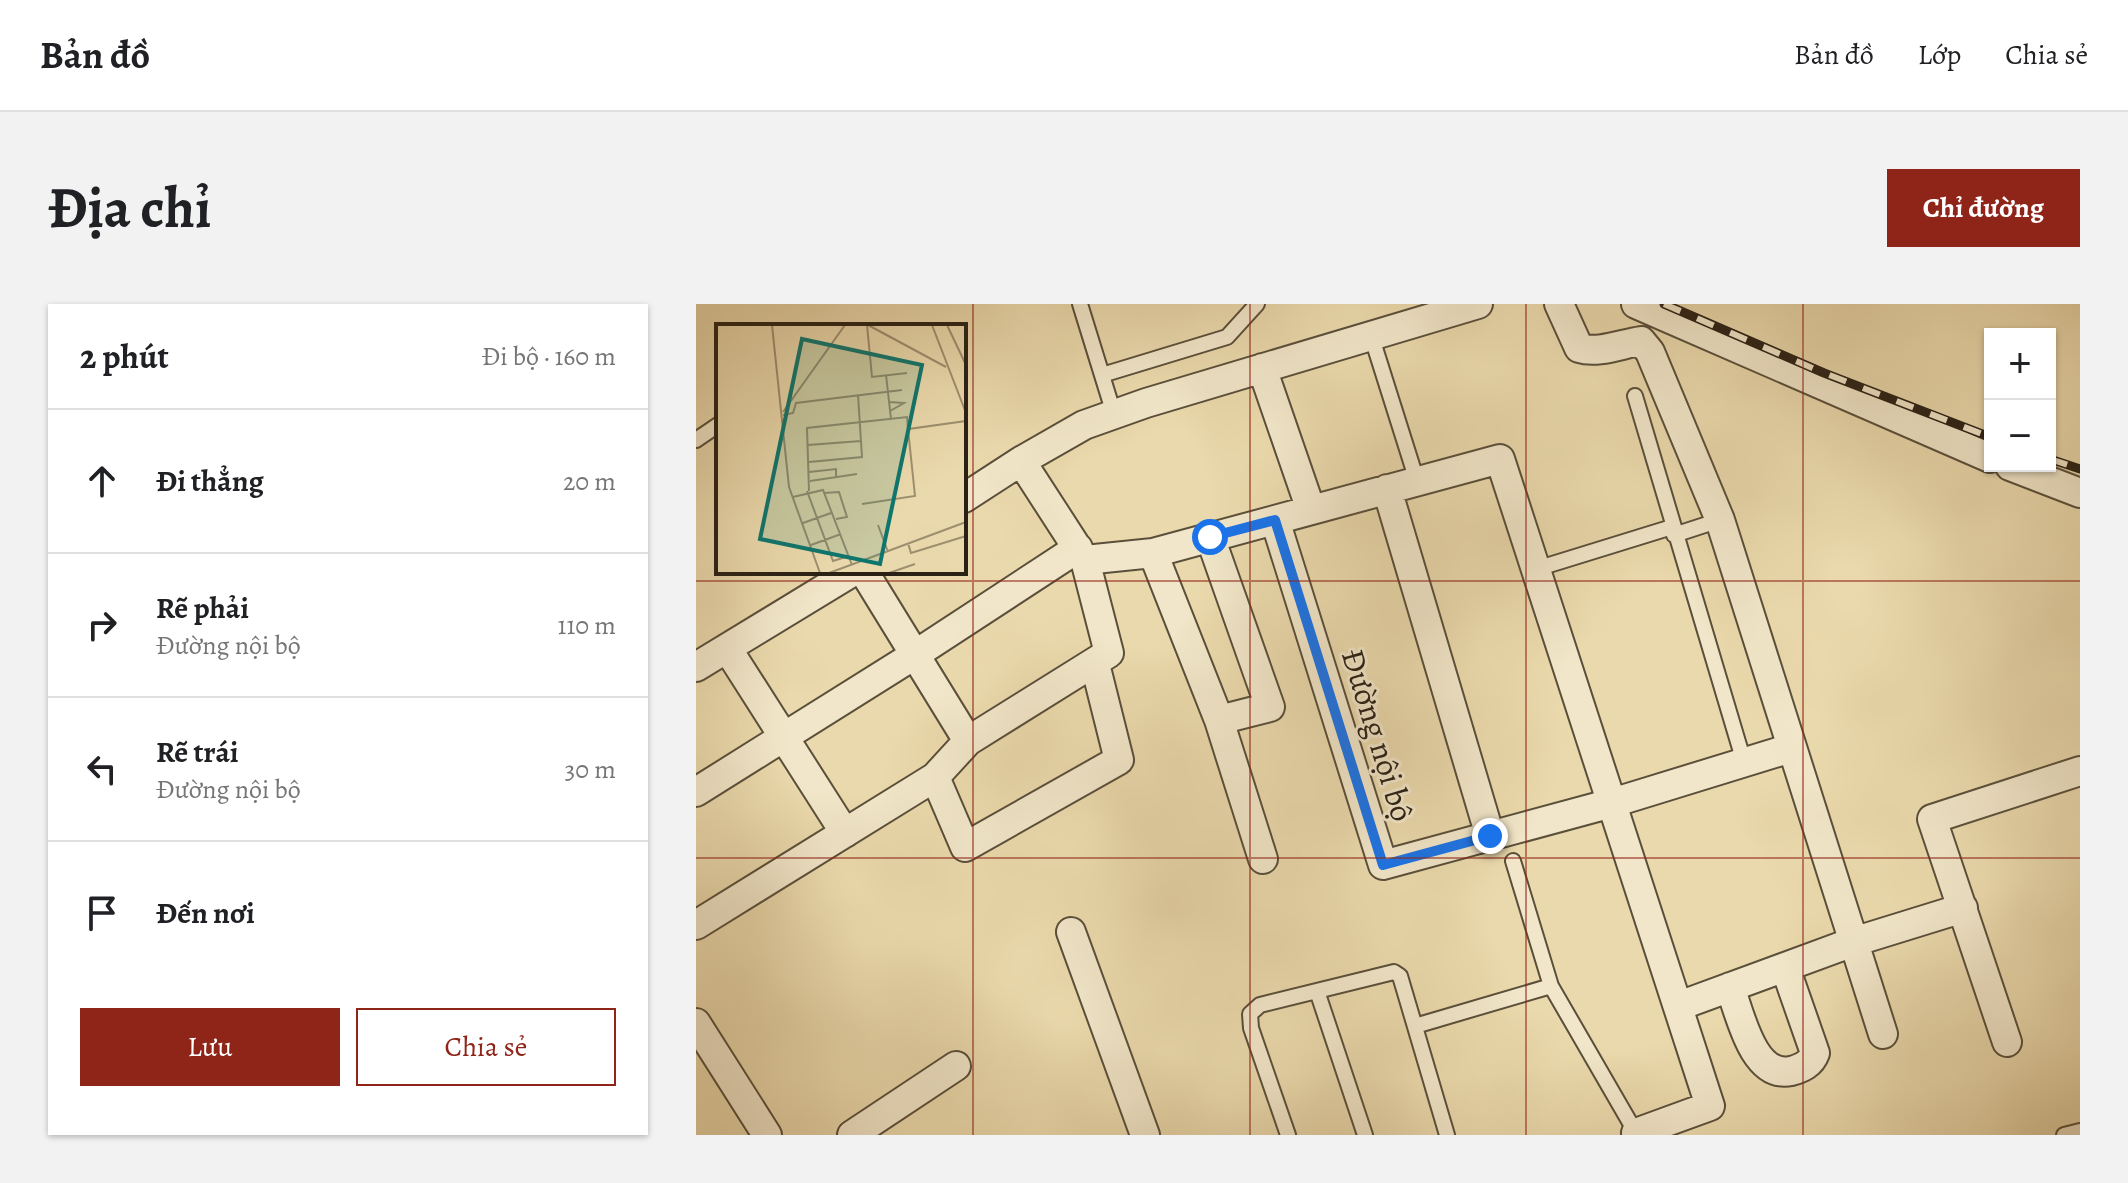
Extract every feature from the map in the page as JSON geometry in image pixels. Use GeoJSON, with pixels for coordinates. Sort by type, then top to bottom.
{"type":"FeatureCollection","features":[{"type":"Feature","properties":{"kind":"street"},"geometry":{"type":"LineString","coordinates":[[966,497],[1084,425],[1478,304]]}},
{"type":"Feature","properties":{"kind":"street"},"geometry":{"type":"LineString","coordinates":[[1559,304],[1579,348],[1604,349],[1641,341],[1646,345],[1720,520],[1883,1034]]}},
{"type":"Feature","properties":{"kind":"street"},"geometry":{"type":"LineString","coordinates":[[1636,304],[1984,455]]}},
{"type":"Feature","properties":{"kind":"street"},"geometry":{"type":"LineString","coordinates":[[1262,368],[1311,510]]}},
{"type":"Feature","properties":{"kind":"street"},"geometry":{"type":"LineString","coordinates":[[696,792],[1081,554],[1153,553],[1500,459],[1710,1106],[1635,1134]]}},
{"type":"Feature","properties":{"kind":"street"},"geometry":{"type":"LineString","coordinates":[[700,913],[845,833],[935,777],[968,741],[1109,653],[1081,554],[1021,461]]}},
{"type":"Feature","properties":{"kind":"street"},"geometry":{"type":"LineString","coordinates":[[2026,472],[2080,493]]}},
{"type":"Feature","properties":{"kind":"street"},"geometry":{"type":"LineString","coordinates":[[1387,489],[1490,836]]}},
{"type":"Feature","properties":{"kind":"street","name":"Đường nội bộ"},"geometry":{"type":"LineString","coordinates":[[1275,520],[1383,865],[1612,803],[1791,748]]}},
{"type":"Feature","properties":{"kind":"street"},"geometry":{"type":"LineString","coordinates":[[1210,537],[1270,707],[1219,720]]}},
{"type":"Feature","properties":{"kind":"street"},"geometry":{"type":"LineString","coordinates":[[1153,553],[1219,720],[1263,859]]}},
{"type":"Feature","properties":{"kind":"street"},"geometry":{"type":"LineString","coordinates":[[696,667],[849,574]]}},
{"type":"Feature","properties":{"kind":"street"},"geometry":{"type":"LineString","coordinates":[[865,574],[968,741]]}},
{"type":"Feature","properties":{"kind":"street"},"geometry":{"type":"LineString","coordinates":[[727,648],[845,833]]}},
{"type":"Feature","properties":{"kind":"street"},"geometry":{"type":"LineString","coordinates":[[935,777],[965,847],[1119,760],[1095,664]]}},
{"type":"Feature","properties":{"kind":"street"},"geometry":{"type":"LineString","coordinates":[[2007,1042],[1932,819],[2080,771]]}},
{"type":"Feature","properties":{"kind":"street"},"geometry":{"type":"LineString","coordinates":[[1679,1006],[1853,942],[1963,908]]}},
{"type":"Feature","properties":{"kind":"street"},"geometry":{"type":"LineString","coordinates":[[1071,932],[1145,1135]]}},
{"type":"Feature","properties":{"kind":"street"},"geometry":{"type":"LineString","coordinates":[[1730,987],[1754,1052],[1762,1062],[1778,1071],[1799,1068],[1808,1064],[1815,1053],[1785,967]]}},
{"type":"Feature","properties":{"kind":"street"},"geometry":{"type":"LineString","coordinates":[[696,1023],[767,1135]]}},
{"type":"Feature","properties":{"kind":"street"},"geometry":{"type":"LineString","coordinates":[[852,1135],[956,1066]]}},
{"type":"Feature","properties":{"kind":"lane"},"geometry":{"type":"LineString","coordinates":[[1102,375],[1227,337],[1257,304]]}},
{"type":"Feature","properties":{"kind":"lane"},"geometry":{"type":"LineString","coordinates":[[1083,305],[1114,414]]}},
{"type":"Feature","properties":{"kind":"lane"},"geometry":{"type":"LineString","coordinates":[[1371,335],[1417,481]]}},
{"type":"Feature","properties":{"kind":"lane"},"geometry":{"type":"LineString","coordinates":[[1635,396],[1744,762]]}},
{"type":"Feature","properties":{"kind":"lane"},"geometry":{"type":"LineString","coordinates":[[696,440],[716,426]]}},
{"type":"Feature","properties":{"kind":"lane"},"geometry":{"type":"LineString","coordinates":[[1536,569],[1720,520]]}},
{"type":"Feature","properties":{"kind":"lane"},"geometry":{"type":"LineString","coordinates":[[1513,861],[1551,986],[1635,1134]]}},
{"type":"Feature","properties":{"kind":"lane"},"geometry":{"type":"LineString","coordinates":[[1288,1135],[1251,1028],[1250,1014],[1260,1005],[1394,972],[1400,976],[1447,1135]]}},
{"type":"Feature","properties":{"kind":"lane"},"geometry":{"type":"LineString","coordinates":[[1415,1026],[1551,986]]}},
{"type":"Feature","properties":{"kind":"lane"},"geometry":{"type":"LineString","coordinates":[[1317,991],[1365,1135]]}},
{"type":"Feature","properties":{"kind":"lane"},"geometry":{"type":"LineString","coordinates":[[2064,1135],[2080,1131]]}},
{"type":"Feature","properties":{"kind":"railway"},"geometry":{"type":"LineString","coordinates":[[1664,304],[1824,373],[1984,435]]}},
{"type":"Feature","properties":{"kind":"railway"},"geometry":{"type":"LineString","coordinates":[[2056,461],[2080,469]]}},
{"type":"Feature","properties":{"kind":"route"},"geometry":{"type":"LineString","coordinates":[[1210,537],[1275,520],[1383,865],[1490,836]]}}]}
